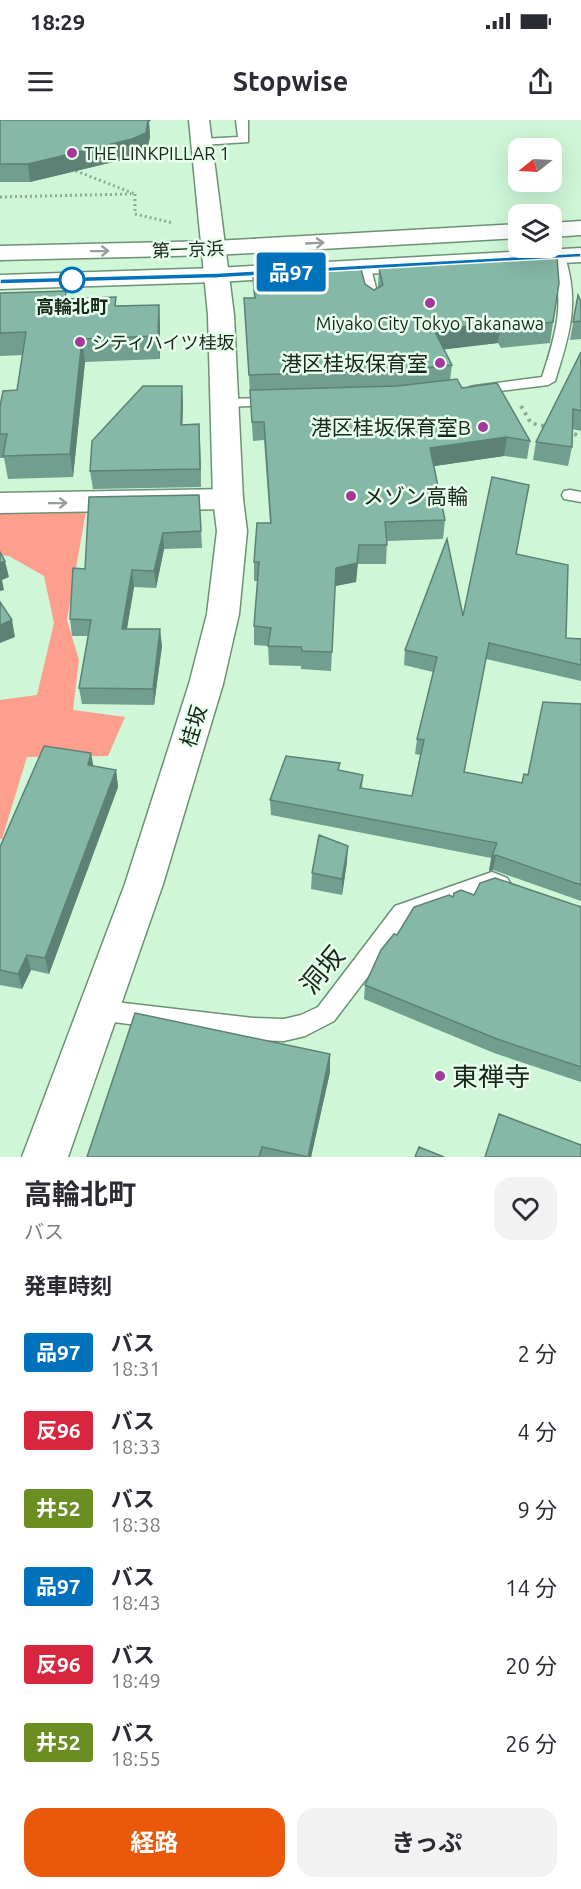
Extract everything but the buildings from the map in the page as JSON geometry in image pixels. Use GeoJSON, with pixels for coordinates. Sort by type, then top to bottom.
{"type":"FeatureCollection","features":[{"type":"Feature","properties":{"kind":"main road","name":"桂坂"},"geometry":{"type":"LineString","coordinates":[[45,1157],[144,884],[206,684],[223,614],[232,531],[228,500],[221,315],[199,127]]}},
{"type":"Feature","properties":{"kind":"main road"},"geometry":{"type":"LineString","coordinates":[[562,229],[581,228]]}},
{"type":"Feature","properties":{"kind":"main road","name":"第一京浜"},"geometry":{"type":"LineString","coordinates":[[0,253],[214,248],[508,232]]}},
{"type":"Feature","properties":{"kind":"main road"},"geometry":{"type":"LineString","coordinates":[[58,280],[62,252]]}},
{"type":"Feature","properties":{"kind":"main road","name":"第一京浜"},"geometry":{"type":"LineString","coordinates":[[0,282],[217,276],[569,256]]}},
{"type":"Feature","properties":{"kind":"main road"},"geometry":{"type":"LineString","coordinates":[[0,503],[228,500]]}},
{"type":"Feature","properties":{"kind":"lane"},"geometry":{"type":"LineString","coordinates":[[199,127],[244,140],[242,120]]}},
{"type":"Feature","properties":{"kind":"lane"},"geometry":{"type":"LineString","coordinates":[[459,391],[548,381],[568,305],[566,275],[569,256]]}},
{"type":"Feature","properties":{"kind":"lane"},"geometry":{"type":"LineString","coordinates":[[364,268],[373,304]]}},
{"type":"Feature","properties":{"kind":"lane"},"geometry":{"type":"LineString","coordinates":[[224,403],[288,401]]}},
{"type":"Feature","properties":{"kind":"lane","name":"洞坂"},"geometry":{"type":"LineString","coordinates":[[98,1010],[253,1029],[284,1030],[305,1025],[326,1014],[403,913],[492,881],[514,889]]}},
{"type":"Feature","properties":{"kind":"path"},"geometry":{"type":"LineString","coordinates":[[70,169],[135,194]]}},
{"type":"Feature","properties":{"kind":"path"},"geometry":{"type":"LineString","coordinates":[[0,197],[135,194]]}},
{"type":"Feature","properties":{"kind":"path"},"geometry":{"type":"LineString","coordinates":[[135,194],[135,214],[179,225]]}},
{"type":"Feature","properties":{"kind":"path"},"geometry":{"type":"LineString","coordinates":[[510,386],[531,423],[553,428]]}},
{"type":"Feature","properties":{"kind":"path"},"geometry":{"type":"LineString","coordinates":[[562,431],[581,436]]}},
{"type":"Feature","properties":{"kind":"shaded area"},"geometry":{"type":"Polygon","coordinates":[[[86,511],[67,620],[79,660],[73,710],[125,717],[108,756],[27,757],[2,839],[0,839],[0,700],[37,695],[54,623],[44,576],[9,556],[0,555],[0,512],[86,511]]]}},
{"type":"Feature","properties":{"kind":"bus line","name":"品97"},"geometry":{"type":"LineString","coordinates":[[0,282],[217,276],[581,255]]}},
{"type":"Feature","properties":{"kind":"place","name":"THE LINKPILLAR 1"},"geometry":{"type":"Point","coordinates":[72,153]}},
{"type":"Feature","properties":{"kind":"place","name":"高輪北町"},"geometry":{"type":"Point","coordinates":[72,280]}},
{"type":"Feature","properties":{"kind":"place","name":"Miyako City Tokyo Takanawa"},"geometry":{"type":"Point","coordinates":[430,303]}},
{"type":"Feature","properties":{"kind":"place","name":"シティハイツ桂坂"},"geometry":{"type":"Point","coordinates":[80,342]}},
{"type":"Feature","properties":{"kind":"place","name":"港区桂坂保育室"},"geometry":{"type":"Point","coordinates":[440,363]}},
{"type":"Feature","properties":{"kind":"place","name":"港区桂坂保育室B"},"geometry":{"type":"Point","coordinates":[483,427]}},
{"type":"Feature","properties":{"kind":"place","name":"メゾン高輪"},"geometry":{"type":"Point","coordinates":[351,496]}},
{"type":"Feature","properties":{"kind":"place","name":"東禅寺"},"geometry":{"type":"Point","coordinates":[440,1076]}}]}
